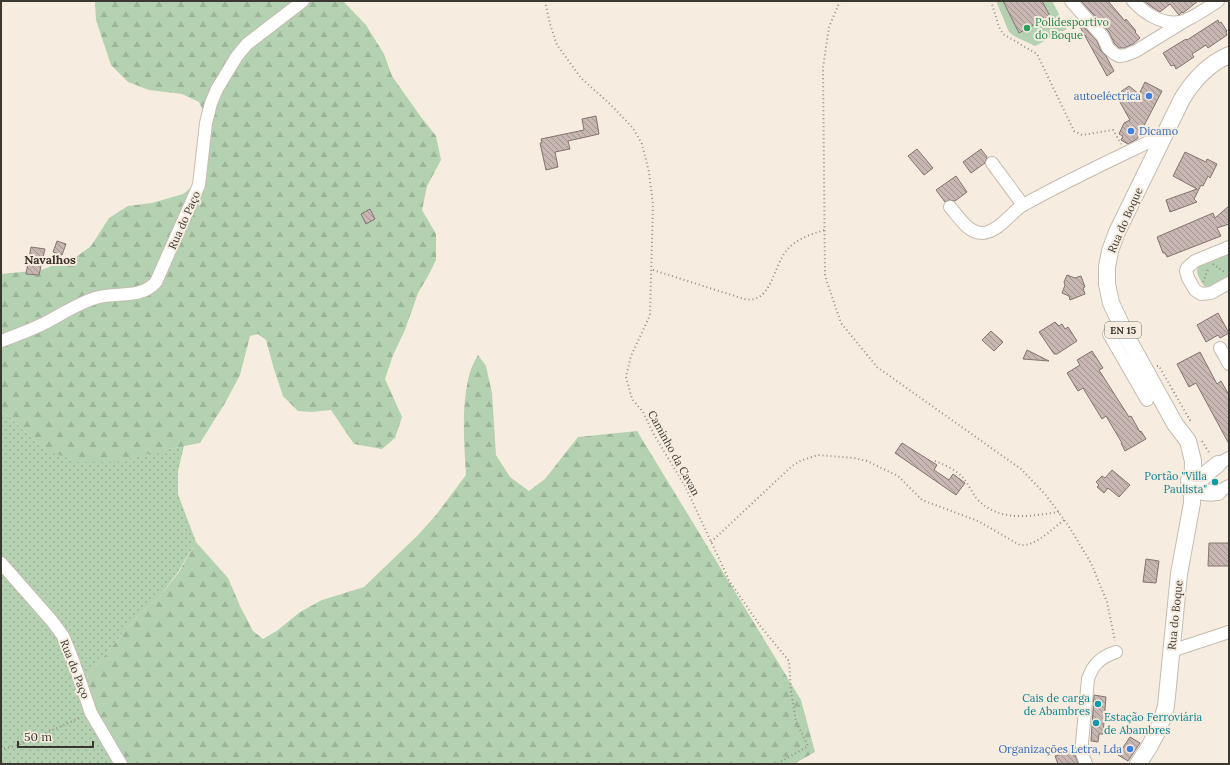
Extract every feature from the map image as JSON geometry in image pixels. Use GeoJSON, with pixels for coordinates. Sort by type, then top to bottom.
{"type":"FeatureCollection","features":[{"type":"Feature","properties":{"kind":"main road","name":"Rua do Boque"},"geometry":{"type":"LineString","coordinates":[[1171,653],[1179,574],[1189,524],[1193,488],[1188,441],[1183,423],[1141,362],[1122,343],[1116,316],[1109,297],[1106,278],[1110,251],[1117,232],[1182,99],[1192,83],[1206,69],[1229,55]]}},
{"type":"Feature","properties":{"kind":"main road","name":"Rua do Boque"},"geometry":{"type":"LineString","coordinates":[[1179,574],[1178,559],[1188,452]]}},
{"type":"Feature","properties":{"kind":"main road"},"geometry":{"type":"LineString","coordinates":[[1188,452],[1207,464],[1220,459]]}},
{"type":"Feature","properties":{"kind":"main road"},"geometry":{"type":"LineString","coordinates":[[1182,508],[1186,496],[1220,459]]}},
{"type":"Feature","properties":{"kind":"main road"},"geometry":{"type":"LineString","coordinates":[[1193,488],[1207,494],[1224,489]]}},
{"type":"Feature","properties":{"kind":"main road"},"geometry":{"type":"LineString","coordinates":[[1189,524],[1206,503],[1224,489]]}},
{"type":"Feature","properties":{"kind":"main road","name":"EN 15"},"geometry":{"type":"LineString","coordinates":[[1138,764],[1154,740],[1163,717],[1171,653]]}},
{"type":"Feature","properties":{"kind":"street","name":"Rua do Paço"},"geometry":{"type":"LineString","coordinates":[[1,341],[34,328],[91,299],[138,293],[151,287],[160,275],[199,185],[206,123],[211,103],[217,89],[246,44],[303,1]]}},
{"type":"Feature","properties":{"kind":"street"},"geometry":{"type":"LineString","coordinates":[[1071,1],[1103,37],[1108,48],[1119,56],[1136,51],[1218,1]]}},
{"type":"Feature","properties":{"kind":"street"},"geometry":{"type":"LineString","coordinates":[[1133,1],[1144,11],[1158,19],[1174,22],[1188,19]]}},
{"type":"Feature","properties":{"kind":"street"},"geometry":{"type":"LineString","coordinates":[[950,207],[969,229],[982,233],[995,228],[1023,205],[1165,134]]}},
{"type":"Feature","properties":{"kind":"street"},"geometry":{"type":"LineString","coordinates":[[992,163],[1023,205]]}},
{"type":"Feature","properties":{"kind":"street"},"geometry":{"type":"LineString","coordinates":[[1229,247],[1192,263],[1186,271],[1195,290],[1201,294],[1211,293],[1229,283]]}},
{"type":"Feature","properties":{"kind":"street"},"geometry":{"type":"LineString","coordinates":[[1109,334],[1122,343],[1147,400]]}},
{"type":"Feature","properties":{"kind":"street"},"geometry":{"type":"LineString","coordinates":[[1220,348],[1229,364]]}},
{"type":"Feature","properties":{"kind":"street","name":"Rua do Paço"},"geometry":{"type":"LineString","coordinates":[[1,563],[52,621],[63,636],[91,713],[121,764]]}},
{"type":"Feature","properties":{"kind":"street"},"geometry":{"type":"LineString","coordinates":[[1171,653],[1229,632]]}},
{"type":"Feature","properties":{"kind":"street"},"geometry":{"type":"LineString","coordinates":[[1086,764],[1082,753],[1082,743],[1088,679],[1091,670],[1097,662],[1116,652]]}},
{"type":"Feature","properties":{"kind":"path","name":"Caminho da Cavan"},"geometry":{"type":"LineString","coordinates":[[545,1],[550,24],[557,45],[581,78],[634,128],[642,144],[649,172],[653,205],[650,315],[631,356],[626,377],[632,399],[643,412],[652,433],[685,486],[730,582],[761,627],[789,660],[791,691],[796,722],[808,746],[777,764]]}},
{"type":"Feature","properties":{"kind":"path"},"geometry":{"type":"LineString","coordinates":[[840,1],[829,28],[823,68],[825,276],[841,323],[877,367],[1021,469],[1045,494],[1059,512],[1084,550],[1102,588],[1110,614],[1116,652]]}},
{"type":"Feature","properties":{"kind":"path"},"geometry":{"type":"LineString","coordinates":[[991,1],[998,27],[1003,34],[1037,54],[1074,131],[1082,135],[1113,130],[1127,152]]}},
{"type":"Feature","properties":{"kind":"path"},"geometry":{"type":"LineString","coordinates":[[652,269],[744,299],[755,299],[762,295],[767,289],[782,256],[788,248],[801,239],[825,230]]}},
{"type":"Feature","properties":{"kind":"path"},"geometry":{"type":"LineString","coordinates":[[1202,284],[1210,262],[1229,275]]}},
{"type":"Feature","properties":{"kind":"path"},"geometry":{"type":"LineString","coordinates":[[1141,362],[1159,366],[1183,423]]}},
{"type":"Feature","properties":{"kind":"path"},"geometry":{"type":"LineString","coordinates":[[1199,436],[1208,452],[1220,459]]}},
{"type":"Feature","properties":{"kind":"path"},"geometry":{"type":"LineString","coordinates":[[711,542],[792,466],[800,461],[818,455],[854,458],[867,461],[898,476],[922,500],[978,521],[1020,545],[1026,545],[1033,542],[1064,520]]}},
{"type":"Feature","properties":{"kind":"path"},"geometry":{"type":"LineString","coordinates":[[935,461],[954,470],[963,478],[976,498],[985,506],[1000,514],[1015,517],[1059,512]]}},
{"type":"Feature","properties":{"kind":"path"},"geometry":{"type":"LineString","coordinates":[[1,747],[3,749],[18,745],[91,713]]}},
{"type":"Feature","properties":{"kind":"green space"},"geometry":{"type":"Polygon","coordinates":[[[95,1],[343,1],[366,25],[384,54],[392,76],[436,136],[441,160],[427,186],[422,210],[436,234],[436,260],[418,293],[385,379],[402,417],[395,438],[382,449],[354,444],[331,410],[311,412],[298,411],[283,396],[266,340],[258,334],[250,336],[240,375],[225,403],[200,443],[158,451],[116,462],[79,462],[56,454],[39,445],[10,417],[1,412],[1,274],[41,270],[75,258],[91,246],[109,218],[128,206],[152,203],[183,194],[207,175],[210,125],[199,102],[182,94],[149,90],[128,82],[111,65],[96,20],[95,1]]]}},
{"type":"Feature","properties":{"kind":"green space"},"geometry":{"type":"Polygon","coordinates":[[[996,1],[1052,1],[1067,29],[1035,46],[1009,32],[996,1]]]}},
{"type":"Feature","properties":{"kind":"green space"},"geometry":{"type":"Polygon","coordinates":[[[1229,253],[1229,278],[1210,287],[1205,287],[1198,275],[1198,267],[1229,253]]]}},
{"type":"Feature","properties":{"kind":"green space"},"geometry":{"type":"Polygon","coordinates":[[[478,355],[486,366],[492,393],[496,455],[510,477],[529,491],[545,479],[578,437],[637,431],[801,700],[815,752],[794,764],[114,764],[86,712],[77,689],[135,619],[160,596],[179,572],[196,542],[228,578],[253,631],[263,639],[278,630],[300,612],[322,600],[364,587],[417,536],[436,515],[466,475],[464,423],[465,397],[470,372],[478,355]]]}},
{"type":"Feature","properties":{"kind":"green space"},"geometry":{"type":"Polygon","coordinates":[[[1,412],[10,417],[39,445],[158,451],[184,446],[178,471],[178,494],[196,542],[178,572],[160,596],[135,619],[77,689],[86,712],[114,764],[1,764],[1,412]]]}},
{"type":"Feature","properties":{"kind":"building","name":"Polidesportivo do Boque"},"geometry":{"type":"Polygon","coordinates":[[[1003,1],[1042,1],[1050,16],[1019,33],[1003,1]]]}},
{"type":"Feature","properties":{"kind":"building"},"geometry":{"type":"Polygon","coordinates":[[[1081,1],[1108,1],[1125,21],[1126,19],[1140,38],[1133,44],[1124,48],[1119,48],[1114,43],[1109,32],[1081,1]]]}},
{"type":"Feature","properties":{"kind":"building"},"geometry":{"type":"Polygon","coordinates":[[[1144,1],[1198,1],[1179,15],[1170,4],[1160,12],[1144,1]]]}},
{"type":"Feature","properties":{"kind":"building"},"geometry":{"type":"Polygon","coordinates":[[[1218,20],[1227,31],[1227,35],[1208,48],[1206,45],[1192,54],[1194,57],[1176,69],[1174,65],[1171,66],[1163,53],[1186,39],[1187,40],[1218,20]]]}},
{"type":"Feature","properties":{"kind":"building"},"geometry":{"type":"Polygon","coordinates":[[[1081,23],[1097,41],[1101,51],[1106,56],[1114,71],[1107,76],[1079,25],[1081,23]]]}},
{"type":"Feature","properties":{"kind":"building"},"geometry":{"type":"Polygon","coordinates":[[[1145,82],[1162,91],[1137,139],[1128,144],[1121,140],[1123,136],[1119,134],[1124,123],[1130,120],[1116,95],[1129,86],[1139,94],[1145,82]]]}},
{"type":"Feature","properties":{"kind":"building"},"geometry":{"type":"Polygon","coordinates":[[[596,116],[599,134],[568,141],[570,149],[555,152],[558,167],[546,170],[540,143],[542,143],[541,139],[584,130],[582,119],[596,116]]]}},
{"type":"Feature","properties":{"kind":"building"},"geometry":{"type":"Polygon","coordinates":[[[917,149],[933,168],[924,175],[908,156],[917,149]]]}},
{"type":"Feature","properties":{"kind":"building"},"geometry":{"type":"Polygon","coordinates":[[[981,149],[987,157],[985,163],[971,173],[963,162],[981,149]]]}},
{"type":"Feature","properties":{"kind":"building"},"geometry":{"type":"Polygon","coordinates":[[[1185,152],[1206,162],[1207,159],[1217,164],[1210,178],[1208,176],[1203,186],[1201,185],[1194,199],[1197,202],[1170,212],[1166,200],[1197,189],[1173,176],[1185,152]]]}},
{"type":"Feature","properties":{"kind":"building"},"geometry":{"type":"Polygon","coordinates":[[[956,176],[967,192],[955,201],[949,200],[945,202],[936,190],[956,176]]]}},
{"type":"Feature","properties":{"kind":"building"},"geometry":{"type":"Polygon","coordinates":[[[1229,206],[1229,224],[1217,228],[1221,236],[1167,257],[1165,253],[1163,253],[1157,237],[1213,213],[1215,218],[1229,206]]]}},
{"type":"Feature","properties":{"kind":"building"},"geometry":{"type":"Polygon","coordinates":[[[370,209],[375,219],[366,224],[361,214],[370,209]]]}},
{"type":"Feature","properties":{"kind":"building"},"geometry":{"type":"Polygon","coordinates":[[[57,241],[66,244],[62,255],[53,252],[57,241]]]}},
{"type":"Feature","properties":{"kind":"building"},"geometry":{"type":"Polygon","coordinates":[[[31,247],[45,249],[39,275],[26,274],[31,247]]]}},
{"type":"Feature","properties":{"kind":"building"},"geometry":{"type":"Polygon","coordinates":[[[1067,275],[1075,278],[1081,276],[1085,287],[1083,288],[1085,294],[1070,300],[1069,296],[1062,293],[1067,275]]]}},
{"type":"Feature","properties":{"kind":"building"},"geometry":{"type":"Polygon","coordinates":[[[1218,313],[1229,333],[1220,338],[1218,335],[1206,342],[1197,325],[1218,313]]]}},
{"type":"Feature","properties":{"kind":"building"},"geometry":{"type":"Polygon","coordinates":[[[1055,322],[1059,326],[1062,324],[1065,329],[1068,327],[1077,341],[1057,354],[1054,354],[1039,332],[1055,322]]]}},
{"type":"Feature","properties":{"kind":"building"},"geometry":{"type":"Polygon","coordinates":[[[991,331],[1003,342],[994,351],[982,340],[991,331]]]}},
{"type":"Feature","properties":{"kind":"building"},"geometry":{"type":"Polygon","coordinates":[[[1027,350],[1049,361],[1023,359],[1027,350]]]}},
{"type":"Feature","properties":{"kind":"building"},"geometry":{"type":"Polygon","coordinates":[[[1092,351],[1103,368],[1099,370],[1129,417],[1131,416],[1140,432],[1141,431],[1146,439],[1125,451],[1106,416],[1102,419],[1083,388],[1078,391],[1067,373],[1080,365],[1077,360],[1092,351]]]}},
{"type":"Feature","properties":{"kind":"building"},"geometry":{"type":"Polygon","coordinates":[[[1200,352],[1217,384],[1221,381],[1229,395],[1229,444],[1196,383],[1189,387],[1177,364],[1200,352]]]}},
{"type":"Feature","properties":{"kind":"building"},"geometry":{"type":"Polygon","coordinates":[[[902,443],[937,465],[934,470],[949,480],[953,474],[965,483],[956,495],[895,453],[902,443]]]}},
{"type":"Feature","properties":{"kind":"building"},"geometry":{"type":"Polygon","coordinates":[[[1112,470],[1130,485],[1119,497],[1108,488],[1104,493],[1097,487],[1099,485],[1096,482],[1102,476],[1105,478],[1112,470]]]}},
{"type":"Feature","properties":{"kind":"building"},"geometry":{"type":"Polygon","coordinates":[[[1209,543],[1229,543],[1229,566],[1208,566],[1209,543]]]}},
{"type":"Feature","properties":{"kind":"building"},"geometry":{"type":"Polygon","coordinates":[[[1146,559],[1159,561],[1156,583],[1143,582],[1146,559]]]}},
{"type":"Feature","properties":{"kind":"building"},"geometry":{"type":"Polygon","coordinates":[[[1094,695],[1106,697],[1103,734],[1099,734],[1098,742],[1091,741],[1094,695]]]}},
{"type":"Feature","properties":{"kind":"building"},"geometry":{"type":"Polygon","coordinates":[[[1130,737],[1140,743],[1128,761],[1118,755],[1130,737]]]}},
{"type":"Feature","properties":{"kind":"building"},"geometry":{"type":"Polygon","coordinates":[[[1074,751],[1078,764],[1058,764],[1055,756],[1074,751]]]}},
{"type":"Feature","properties":{"kind":"place","name":"Polidesportivo do Boque"},"geometry":{"type":"Point","coordinates":[1027,28]}},
{"type":"Feature","properties":{"kind":"place","name":"autoeléctrica"},"geometry":{"type":"Point","coordinates":[1149,96]}},
{"type":"Feature","properties":{"kind":"place","name":"Dicamo"},"geometry":{"type":"Point","coordinates":[1131,131]}},
{"type":"Feature","properties":{"kind":"place","name":"Portão \"Villa Paulista\""},"geometry":{"type":"Point","coordinates":[1215,482]}},
{"type":"Feature","properties":{"kind":"place","name":"Cais de carga de Abambres"},"geometry":{"type":"Point","coordinates":[1098,704]}},
{"type":"Feature","properties":{"kind":"place","name":"Estação Ferroviária de Abambres"},"geometry":{"type":"Point","coordinates":[1096,723]}},
{"type":"Feature","properties":{"kind":"place","name":"Organizações Letra, Lda"},"geometry":{"type":"Point","coordinates":[1130,749]}},
{"type":"Feature","properties":{"kind":"district","name":"Navalhos"},"geometry":{"type":"Point","coordinates":[50,260]}}]}
